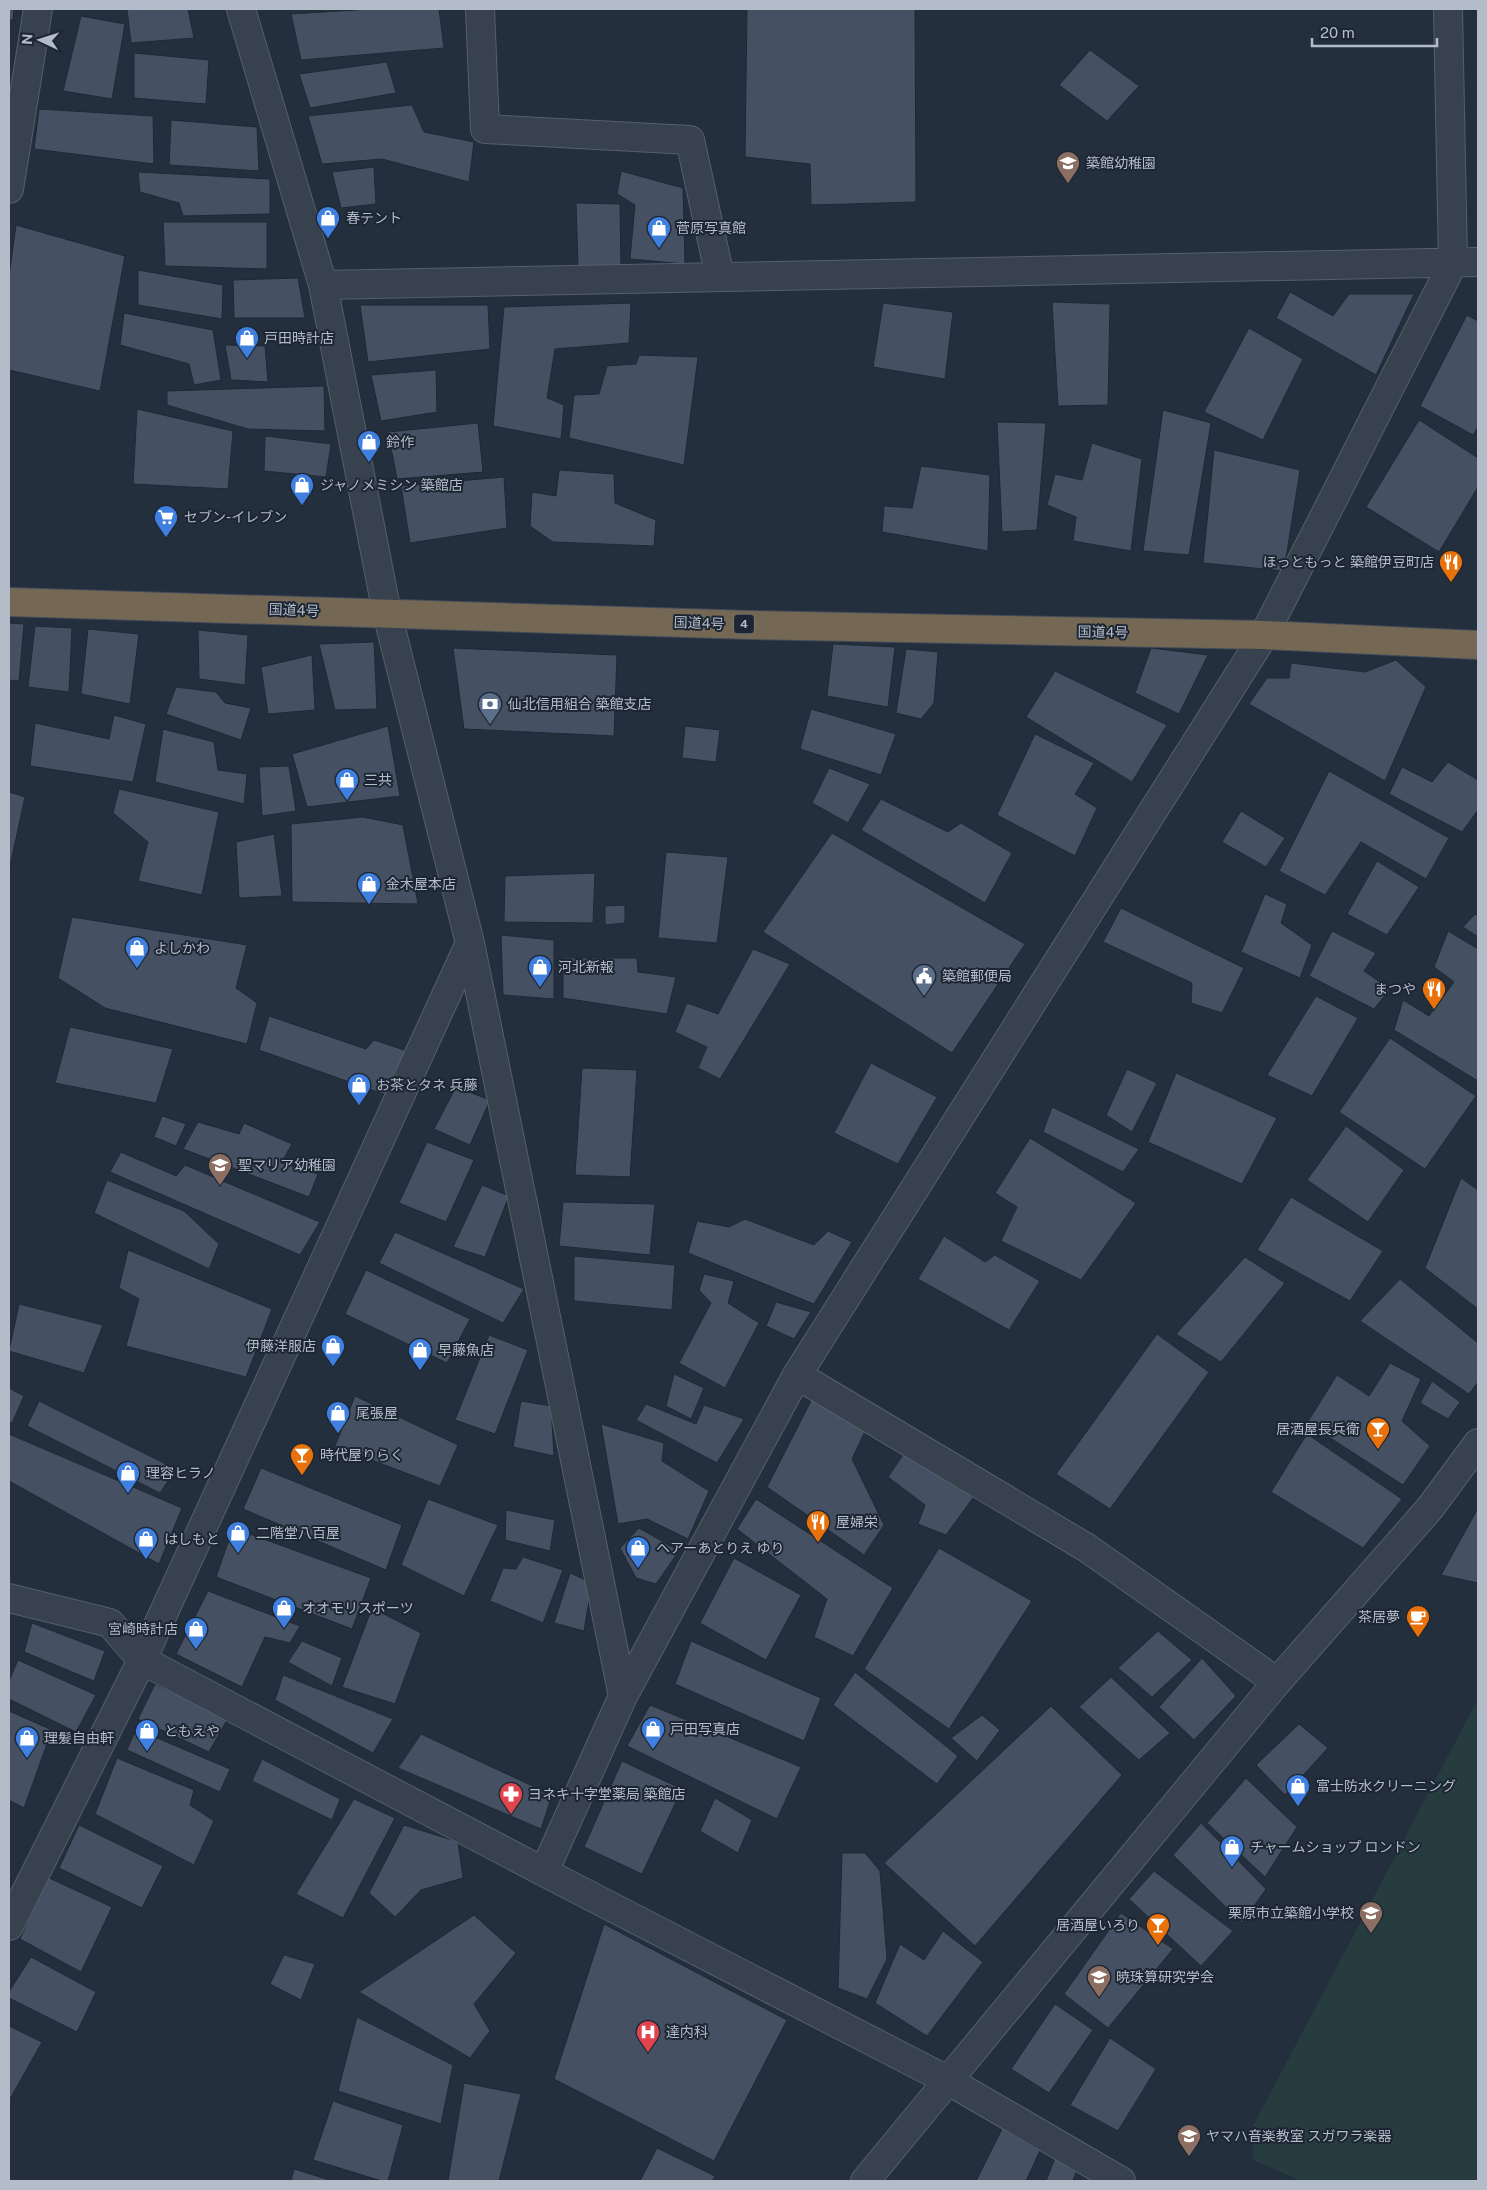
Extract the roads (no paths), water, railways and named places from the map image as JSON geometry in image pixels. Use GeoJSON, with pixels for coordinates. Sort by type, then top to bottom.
{"type":"FeatureCollection","features":[{"type":"Feature","properties":{"kind":"highway","name":"国道4号"},"geometry":{"type":"LineString","coordinates":[[9,602],[751,625],[1264,635],[1478,645]]}},
{"type":"Feature","properties":{"kind":"street"},"geometry":{"type":"LineString","coordinates":[[9,189],[38,9]]}},
{"type":"Feature","properties":{"kind":"street"},"geometry":{"type":"LineString","coordinates":[[241,9],[323,285],[387,613],[470,943],[623,1696]]}},
{"type":"Feature","properties":{"kind":"street"},"geometry":{"type":"LineString","coordinates":[[480,9],[485,129],[690,140],[720,277]]}},
{"type":"Feature","properties":{"kind":"street"},"geometry":{"type":"LineString","coordinates":[[544,1872],[623,1696],[797,1375],[1264,635],[1466,262],[1448,9]]}},
{"type":"Feature","properties":{"kind":"street"},"geometry":{"type":"LineString","coordinates":[[323,285],[1466,262]]}},
{"type":"Feature","properties":{"kind":"street"},"geometry":{"type":"LineString","coordinates":[[9,1926],[142,1660],[470,943]]}},
{"type":"Feature","properties":{"kind":"street"},"geometry":{"type":"LineString","coordinates":[[797,1375],[1087,1548],[1277,1682]]}},
{"type":"Feature","properties":{"kind":"street"},"geometry":{"type":"LineString","coordinates":[[865,2181],[1277,1682],[1430,1508],[1478,1443]]}},
{"type":"Feature","properties":{"kind":"street"},"geometry":{"type":"LineString","coordinates":[[9,1598],[110,1623],[142,1660],[544,1872],[949,2081],[1121,2181]]}},
{"type":"Feature","properties":{"kind":"place","name":"築館幼稚園"},"geometry":{"type":"Point","coordinates":[1068,184]}},
{"type":"Feature","properties":{"kind":"place","name":"春テント"},"geometry":{"type":"Point","coordinates":[328,239]}},
{"type":"Feature","properties":{"kind":"place","name":"菅原写真館"},"geometry":{"type":"Point","coordinates":[659,249]}},
{"type":"Feature","properties":{"kind":"place","name":"戸田時計店"},"geometry":{"type":"Point","coordinates":[247,359]}},
{"type":"Feature","properties":{"kind":"place","name":"鈴作"},"geometry":{"type":"Point","coordinates":[369,463]}},
{"type":"Feature","properties":{"kind":"place","name":"ジャノメミシン 築館店"},"geometry":{"type":"Point","coordinates":[302,506]}},
{"type":"Feature","properties":{"kind":"place","name":"セブン-イレブン"},"geometry":{"type":"Point","coordinates":[166,538]}},
{"type":"Feature","properties":{"kind":"place","name":"ほっともっと 築館伊豆町店"},"geometry":{"type":"Point","coordinates":[1451,583]}},
{"type":"Feature","properties":{"kind":"place","name":"仙北信用組合 築館支店"},"geometry":{"type":"Point","coordinates":[490,725]}},
{"type":"Feature","properties":{"kind":"place","name":"三共"},"geometry":{"type":"Point","coordinates":[347,801]}},
{"type":"Feature","properties":{"kind":"place","name":"金木屋本店"},"geometry":{"type":"Point","coordinates":[369,905]}},
{"type":"Feature","properties":{"kind":"place","name":"よしかわ"},"geometry":{"type":"Point","coordinates":[137,969]}},
{"type":"Feature","properties":{"kind":"place","name":"河北新報"},"geometry":{"type":"Point","coordinates":[540,988]}},
{"type":"Feature","properties":{"kind":"place","name":"築館郵便局"},"geometry":{"type":"Point","coordinates":[924,997]}},
{"type":"Feature","properties":{"kind":"place","name":"まつや"},"geometry":{"type":"Point","coordinates":[1434,1010]}},
{"type":"Feature","properties":{"kind":"place","name":"お茶とタネ 兵藤"},"geometry":{"type":"Point","coordinates":[359,1106]}},
{"type":"Feature","properties":{"kind":"place","name":"聖マリア幼稚園"},"geometry":{"type":"Point","coordinates":[220,1186]}},
{"type":"Feature","properties":{"kind":"place","name":"伊藤洋服店"},"geometry":{"type":"Point","coordinates":[333,1367]}},
{"type":"Feature","properties":{"kind":"place","name":"早藤魚店"},"geometry":{"type":"Point","coordinates":[420,1371]}},
{"type":"Feature","properties":{"kind":"place","name":"尾張屋"},"geometry":{"type":"Point","coordinates":[338,1434]}},
{"type":"Feature","properties":{"kind":"place","name":"居酒屋長兵衛"},"geometry":{"type":"Point","coordinates":[1378,1450]}},
{"type":"Feature","properties":{"kind":"place","name":"時代屋りらく"},"geometry":{"type":"Point","coordinates":[302,1476]}},
{"type":"Feature","properties":{"kind":"place","name":"理容ヒラノ"},"geometry":{"type":"Point","coordinates":[128,1494]}},
{"type":"Feature","properties":{"kind":"place","name":"屋婦栄"},"geometry":{"type":"Point","coordinates":[818,1543]}},
{"type":"Feature","properties":{"kind":"place","name":"二階堂八百屋"},"geometry":{"type":"Point","coordinates":[238,1554]}},
{"type":"Feature","properties":{"kind":"place","name":"はしもと"},"geometry":{"type":"Point","coordinates":[146,1560]}},
{"type":"Feature","properties":{"kind":"place","name":"ヘアーあとりえ ゆり"},"geometry":{"type":"Point","coordinates":[638,1569]}},
{"type":"Feature","properties":{"kind":"place","name":"オオモリスポーツ"},"geometry":{"type":"Point","coordinates":[284,1629]}},
{"type":"Feature","properties":{"kind":"place","name":"茶居夢"},"geometry":{"type":"Point","coordinates":[1418,1638]}},
{"type":"Feature","properties":{"kind":"place","name":"宮崎時計店"},"geometry":{"type":"Point","coordinates":[196,1650]}},
{"type":"Feature","properties":{"kind":"place","name":"戸田写真店"},"geometry":{"type":"Point","coordinates":[653,1750]}},
{"type":"Feature","properties":{"kind":"place","name":"ともえや"},"geometry":{"type":"Point","coordinates":[147,1752]}},
{"type":"Feature","properties":{"kind":"place","name":"理髪自由軒"},"geometry":{"type":"Point","coordinates":[27,1759]}},
{"type":"Feature","properties":{"kind":"place","name":"富士防水クリーニング"},"geometry":{"type":"Point","coordinates":[1298,1807]}},
{"type":"Feature","properties":{"kind":"place","name":"ヨネキ十字堂薬局 築館店"},"geometry":{"type":"Point","coordinates":[511,1815]}},
{"type":"Feature","properties":{"kind":"place","name":"チャームショップ ロンドン"},"geometry":{"type":"Point","coordinates":[1232,1868]}},
{"type":"Feature","properties":{"kind":"place","name":"栗原市立築館小学校"},"geometry":{"type":"Point","coordinates":[1371,1934]}},
{"type":"Feature","properties":{"kind":"place","name":"居酒屋いろり"},"geometry":{"type":"Point","coordinates":[1158,1946]}},
{"type":"Feature","properties":{"kind":"place","name":"暁珠算研究学会"},"geometry":{"type":"Point","coordinates":[1099,1998]}},
{"type":"Feature","properties":{"kind":"place","name":"達内科"},"geometry":{"type":"Point","coordinates":[648,2053]}},
{"type":"Feature","properties":{"kind":"place","name":"ヤマハ音楽教室 スガワラ楽器"},"geometry":{"type":"Point","coordinates":[1189,2157]}}]}
